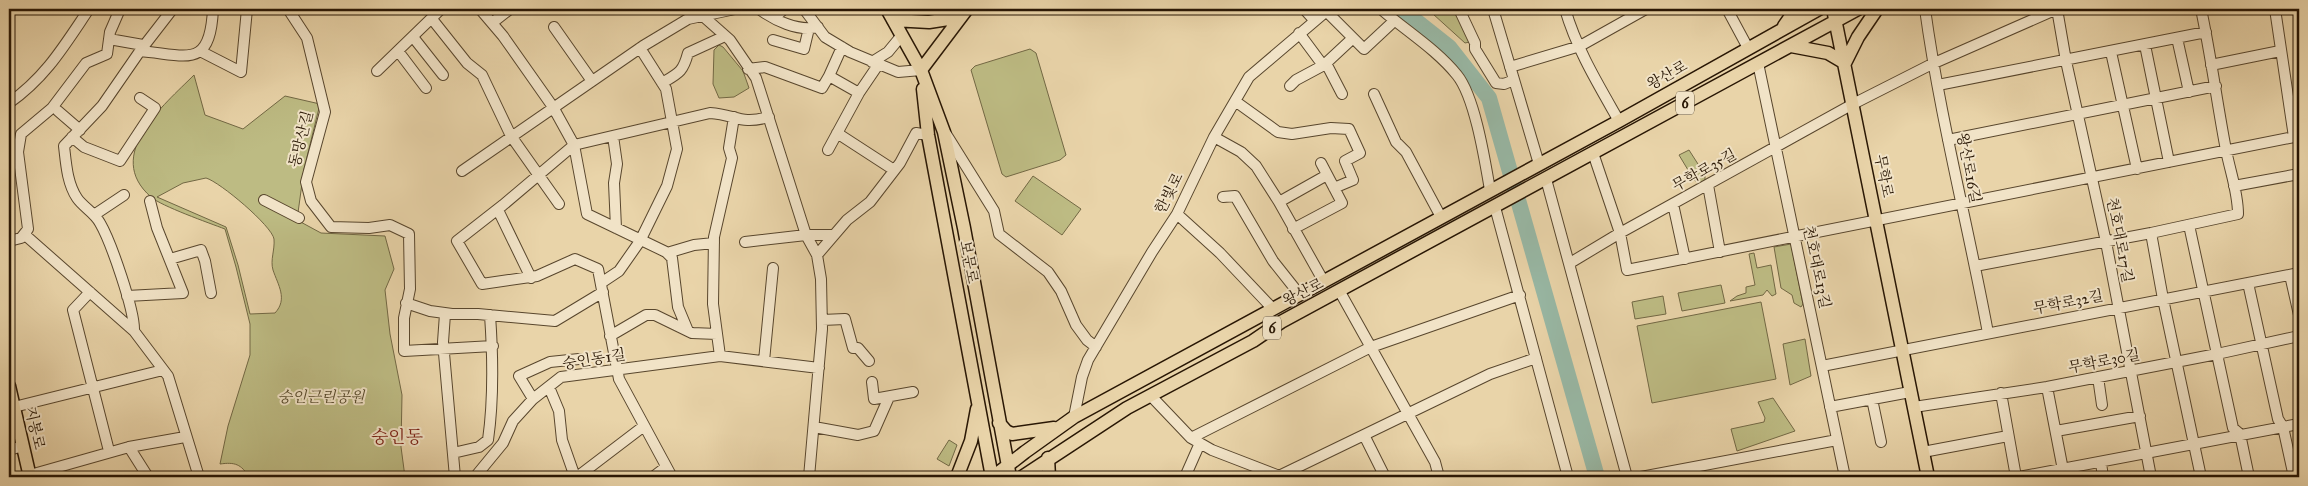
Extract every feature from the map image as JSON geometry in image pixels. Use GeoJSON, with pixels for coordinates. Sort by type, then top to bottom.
{"type":"FeatureCollection","features":[{"type":"Feature","properties":{"kind":"main road"},"geometry":{"type":"LineString","coordinates":[[1781,30],[1796,9]]}},
{"type":"Feature","properties":{"kind":"main road","name":"왕산로"},"geometry":{"type":"LineString","coordinates":[[1535,166],[1819,9]]}},
{"type":"Feature","properties":{"kind":"main road","name":"6"},"geometry":{"type":"LineString","coordinates":[[1497,206],[1791,46],[1835,15],[1858,9]]}},
{"type":"Feature","properties":{"kind":"main road"},"geometry":{"type":"LineString","coordinates":[[1791,46],[1828,53],[1845,63],[1858,37],[1877,9]]}},
{"type":"Feature","properties":{"kind":"main road"},"geometry":{"type":"LineString","coordinates":[[890,14],[929,22],[964,13]]}},
{"type":"Feature","properties":{"kind":"main road"},"geometry":{"type":"LineString","coordinates":[[921,70],[964,13]]}},
{"type":"Feature","properties":{"kind":"main road","name":"보문로"},"geometry":{"type":"LineString","coordinates":[[890,14],[921,70],[944,132],[964,228],[1009,471]]}},
{"type":"Feature","properties":{"kind":"main road","name":"무학로"},"geometry":{"type":"LineString","coordinates":[[1835,15],[1928,477]]}},
{"type":"Feature","properties":{"kind":"main road","name":"보문로"},"geometry":{"type":"LineString","coordinates":[[921,70],[928,135],[993,477]]}},
{"type":"Feature","properties":{"kind":"main road","name":"6"},"geometry":{"type":"LineString","coordinates":[[1492,189],[1535,166]]}},
{"type":"Feature","properties":{"kind":"main road","name":"왕산로"},"geometry":{"type":"LineString","coordinates":[[993,477],[1009,471],[1020,456],[1074,417],[1492,189]]}},
{"type":"Feature","properties":{"kind":"main road","name":"왕산로"},"geometry":{"type":"LineString","coordinates":[[1022,477],[1048,458],[1127,408],[1254,341],[1281,322],[1497,206]]}},
{"type":"Feature","properties":{"kind":"main road","name":"지봉로"},"geometry":{"type":"LineString","coordinates":[[9,386],[30,476]]}},
{"type":"Feature","properties":{"kind":"main road"},"geometry":{"type":"LineString","coordinates":[[957,477],[971,442],[979,399]]}},
{"type":"Feature","properties":{"kind":"main road"},"geometry":{"type":"LineString","coordinates":[[983,425],[999,423],[1012,434],[1059,427]]}},
{"type":"Feature","properties":{"kind":"main road"},"geometry":{"type":"LineString","coordinates":[[1048,458],[1049,477]]}},
{"type":"Feature","properties":{"kind":"street"},"geometry":{"type":"LineString","coordinates":[[9,103],[36,83],[58,57],[89,9]]}},
{"type":"Feature","properties":{"kind":"street"},"geometry":{"type":"LineString","coordinates":[[9,241],[22,238],[28,229],[18,152],[21,134],[52,108],[86,63],[107,54],[109,39],[120,9]]}},
{"type":"Feature","properties":{"kind":"street"},"geometry":{"type":"LineString","coordinates":[[134,332],[127,296],[108,239],[99,220],[76,197],[66,170],[64,146],[102,106],[141,48],[171,11],[170,9]]}},
{"type":"Feature","properties":{"kind":"street"},"geometry":{"type":"LineString","coordinates":[[109,39],[173,55],[196,54],[206,47],[212,32],[214,9]]}},
{"type":"Feature","properties":{"kind":"street"},"geometry":{"type":"LineString","coordinates":[[200,51],[241,72],[246,9]]}},
{"type":"Feature","properties":{"kind":"street","name":"동망산길"},"geometry":{"type":"LineString","coordinates":[[288,9],[307,38],[326,112],[306,182],[311,201],[331,227],[369,228],[390,225],[409,234],[410,289],[406,303]]}},
{"type":"Feature","properties":{"kind":"street"},"geometry":{"type":"LineString","coordinates":[[377,71],[441,9]]}},
{"type":"Feature","properties":{"kind":"street"},"geometry":{"type":"LineString","coordinates":[[480,9],[553,107],[574,145],[587,214],[668,253],[672,258],[678,307],[688,331]]}},
{"type":"Feature","properties":{"kind":"street"},"geometry":{"type":"LineString","coordinates":[[492,23],[510,9]]}},
{"type":"Feature","properties":{"kind":"street"},"geometry":{"type":"LineString","coordinates":[[462,171],[640,48],[698,12],[735,9]]}},
{"type":"Feature","properties":{"kind":"street"},"geometry":{"type":"LineString","coordinates":[[759,9],[774,18],[813,27]]}},
{"type":"Feature","properties":{"kind":"street"},"geometry":{"type":"LineString","coordinates":[[774,18],[784,9]]}},
{"type":"Feature","properties":{"kind":"street"},"geometry":{"type":"LineString","coordinates":[[804,9],[813,27],[842,47],[875,64],[898,72],[921,70]]}},
{"type":"Feature","properties":{"kind":"street"},"geometry":{"type":"LineString","coordinates":[[1304,9],[1314,20]]}},
{"type":"Feature","properties":{"kind":"street"},"geometry":{"type":"LineString","coordinates":[[1381,9],[1425,44],[1458,75],[1467,93],[1492,189]]}},
{"type":"Feature","properties":{"kind":"street"},"geometry":{"type":"LineString","coordinates":[[1459,9],[1475,43],[1475,49],[1496,83],[1504,84],[1514,80]]}},
{"type":"Feature","properties":{"kind":"street"},"geometry":{"type":"LineString","coordinates":[[1493,9],[1514,80],[1535,166]]}},
{"type":"Feature","properties":{"kind":"street"},"geometry":{"type":"LineString","coordinates":[[1565,9],[1573,37],[1580,46],[1584,59],[1619,121]]}},
{"type":"Feature","properties":{"kind":"street"},"geometry":{"type":"LineString","coordinates":[[1510,67],[1580,46],[1646,9]]}},
{"type":"Feature","properties":{"kind":"street"},"geometry":{"type":"LineString","coordinates":[[1727,9],[1748,48]]}},
{"type":"Feature","properties":{"kind":"street","name":"왕산로16길"},"geometry":{"type":"LineString","coordinates":[[1925,9],[1932,64],[1938,85],[1960,204],[1976,266],[1988,333]]}},
{"type":"Feature","properties":{"kind":"street","name":"무학로35길"},"geometry":{"type":"LineString","coordinates":[[1570,263],[1620,233],[1854,104],[1932,64],[2057,9]]}},
{"type":"Feature","properties":{"kind":"street","name":"천호대로17길"},"geometry":{"type":"LineString","coordinates":[[2057,9],[2066,61],[2106,242],[2151,477]]}},
{"type":"Feature","properties":{"kind":"street"},"geometry":{"type":"LineString","coordinates":[[1976,266],[2106,242],[2238,214],[2238,201],[2226,150],[2201,9]]}},
{"type":"Feature","properties":{"kind":"street"},"geometry":{"type":"LineString","coordinates":[[1593,153],[1620,233],[1627,270],[1795,236],[1877,222],[2296,136],[2280,51],[2275,9]]}},
{"type":"Feature","properties":{"kind":"street"},"geometry":{"type":"LineString","coordinates":[[1328,10],[1364,49],[1394,21]]}},
{"type":"Feature","properties":{"kind":"street","name":"한빛로"},"geometry":{"type":"LineString","coordinates":[[1074,417],[1082,377],[1096,347],[1176,214],[1214,137],[1249,77],[1299,32],[1328,10]]}},
{"type":"Feature","properties":{"kind":"street"},"geometry":{"type":"LineString","coordinates":[[698,12],[725,36],[756,78],[806,235],[817,255],[821,279],[822,320],[808,477]]}},
{"type":"Feature","properties":{"kind":"street"},"geometry":{"type":"LineString","coordinates":[[432,19],[467,63],[482,75],[511,136],[559,204]]}},
{"type":"Feature","properties":{"kind":"street"},"geometry":{"type":"LineString","coordinates":[[554,27],[592,82]]}},
{"type":"Feature","properties":{"kind":"street"},"geometry":{"type":"LineString","coordinates":[[773,40],[804,48],[813,27]]}},
{"type":"Feature","properties":{"kind":"street"},"geometry":{"type":"LineString","coordinates":[[1299,32],[1324,65],[1328,67],[1342,94]]}},
{"type":"Feature","properties":{"kind":"street"},"geometry":{"type":"LineString","coordinates":[[1938,85],[2206,32]]}},
{"type":"Feature","properties":{"kind":"street"},"geometry":{"type":"LineString","coordinates":[[828,150],[875,64],[902,35]]}},
{"type":"Feature","properties":{"kind":"street"},"geometry":{"type":"LineString","coordinates":[[662,82],[680,73],[685,66],[688,53],[725,36]]}},
{"type":"Feature","properties":{"kind":"street"},"geometry":{"type":"LineString","coordinates":[[412,37],[443,74]]}},
{"type":"Feature","properties":{"kind":"street"},"geometry":{"type":"LineString","coordinates":[[1290,86],[1296,80],[1324,65],[1353,38]]}},
{"type":"Feature","properties":{"kind":"street"},"geometry":{"type":"LineString","coordinates":[[2178,38],[2188,92]]}},
{"type":"Feature","properties":{"kind":"street"},"geometry":{"type":"LineString","coordinates":[[2145,45],[2169,162]]}},
{"type":"Feature","properties":{"kind":"street"},"geometry":{"type":"LineString","coordinates":[[748,69],[764,67],[822,88],[842,47]]}},
{"type":"Feature","properties":{"kind":"street"},"geometry":{"type":"LineString","coordinates":[[493,346],[404,351],[406,303],[445,314],[490,315],[555,322],[602,287],[619,271],[640,241],[666,186],[677,150],[666,89],[640,48]]}},
{"type":"Feature","properties":{"kind":"street"},"geometry":{"type":"LineString","coordinates":[[398,51],[426,88]]}},
{"type":"Feature","properties":{"kind":"street"},"geometry":{"type":"LineString","coordinates":[[2211,65],[2280,51]]}},
{"type":"Feature","properties":{"kind":"street"},"geometry":{"type":"LineString","coordinates":[[2111,52],[2137,169]]}},
{"type":"Feature","properties":{"kind":"street","name":"천호대로13길"},"geometry":{"type":"LineString","coordinates":[[1758,63],[1845,477]]}},
{"type":"Feature","properties":{"kind":"street"},"geometry":{"type":"LineString","coordinates":[[828,76],[859,93]]}},
{"type":"Feature","properties":{"kind":"street"},"geometry":{"type":"LineString","coordinates":[[1948,140],[2216,86]]}},
{"type":"Feature","properties":{"kind":"street"},"geometry":{"type":"LineString","coordinates":[[1374,94],[1396,142],[1406,152],[1441,217]]}},
{"type":"Feature","properties":{"kind":"street"},"geometry":{"type":"LineString","coordinates":[[58,111],[76,133],[84,147],[120,161],[155,108],[140,98]]}},
{"type":"Feature","properties":{"kind":"street"},"geometry":{"type":"LineString","coordinates":[[1235,101],[1278,132],[1292,134],[1331,128],[1349,129],[1360,154],[1346,161],[1353,180],[1334,188]]}},
{"type":"Feature","properties":{"kind":"street"},"geometry":{"type":"LineString","coordinates":[[672,477],[618,379],[598,269],[575,259],[532,278],[482,284],[457,241],[498,210],[574,145],[710,113],[726,114],[752,122],[769,117]]}},
{"type":"Feature","properties":{"kind":"street"},"geometry":{"type":"LineString","coordinates":[[720,356],[713,304],[714,243],[732,158],[729,148],[734,117]]}},
{"type":"Feature","properties":{"kind":"street"},"geometry":{"type":"LineString","coordinates":[[944,132],[994,211],[999,234],[1048,272],[1061,291],[1076,324],[1087,340],[1096,347]]}},
{"type":"Feature","properties":{"kind":"street"},"geometry":{"type":"LineString","coordinates":[[838,133],[894,170]]}},
{"type":"Feature","properties":{"kind":"street"},"geometry":{"type":"LineString","coordinates":[[817,255],[847,220],[870,202],[894,170],[916,133],[928,135]]}},
{"type":"Feature","properties":{"kind":"street"},"geometry":{"type":"LineString","coordinates":[[613,136],[617,164],[614,183],[616,228]]}},
{"type":"Feature","properties":{"kind":"street"},"geometry":{"type":"LineString","coordinates":[[1214,137],[1241,152],[1256,166],[1279,202],[1324,282]]}},
{"type":"Feature","properties":{"kind":"street"},"geometry":{"type":"LineString","coordinates":[[1293,229],[1342,203],[1321,162]]}},
{"type":"Feature","properties":{"kind":"street"},"geometry":{"type":"LineString","coordinates":[[2234,186],[2299,174]]}},
{"type":"Feature","properties":{"kind":"street"},"geometry":{"type":"LineString","coordinates":[[1279,202],[1327,176]]}},
{"type":"Feature","properties":{"kind":"street"},"geometry":{"type":"LineString","coordinates":[[1546,179],[1627,477]]}},
{"type":"Feature","properties":{"kind":"street"},"geometry":{"type":"LineString","coordinates":[[1708,185],[1720,252]]}},
{"type":"Feature","properties":{"kind":"street"},"geometry":{"type":"LineString","coordinates":[[94,216],[124,195]]}},
{"type":"Feature","properties":{"kind":"street","name":"왕산로"},"geometry":{"type":"LineString","coordinates":[[1223,197],[1235,196],[1273,260],[1300,295]]}},
{"type":"Feature","properties":{"kind":"street"},"geometry":{"type":"LineString","coordinates":[[264,200],[299,218]]}},
{"type":"Feature","properties":{"kind":"street"},"geometry":{"type":"LineString","coordinates":[[127,296],[183,293],[157,228],[150,201]]}},
{"type":"Feature","properties":{"kind":"street"},"geometry":{"type":"LineString","coordinates":[[1673,204],[1686,259]]}},
{"type":"Feature","properties":{"kind":"street"},"geometry":{"type":"LineString","coordinates":[[1497,206],[1568,477]]}},
{"type":"Feature","properties":{"kind":"street"},"geometry":{"type":"LineString","coordinates":[[498,210],[532,278]]}},
{"type":"Feature","properties":{"kind":"street","name":"왕산로"},"geometry":{"type":"LineString","coordinates":[[1176,214],[1220,253],[1273,309]]}},
{"type":"Feature","properties":{"kind":"street"},"geometry":{"type":"LineString","coordinates":[[2189,224],[2233,428],[2240,434],[2249,477]]}},
{"type":"Feature","properties":{"kind":"street"},"geometry":{"type":"LineString","coordinates":[[2151,233],[2162,299],[2178,362],[2201,477]]}},
{"type":"Feature","properties":{"kind":"street"},"geometry":{"type":"LineString","coordinates":[[24,234],[134,332],[168,376],[199,477]]}},
{"type":"Feature","properties":{"kind":"street"},"geometry":{"type":"LineString","coordinates":[[744,242],[806,235],[833,235]]}},
{"type":"Feature","properties":{"kind":"street"},"geometry":{"type":"LineString","coordinates":[[668,253],[694,245],[714,243]]}},
{"type":"Feature","properties":{"kind":"street"},"geometry":{"type":"LineString","coordinates":[[170,259],[201,250],[211,294]]}},
{"type":"Feature","properties":{"kind":"street"},"geometry":{"type":"LineString","coordinates":[[764,361],[773,268]]}},
{"type":"Feature","properties":{"kind":"street"},"geometry":{"type":"LineString","coordinates":[[2295,274],[2299,315]]}},
{"type":"Feature","properties":{"kind":"street","name":"무학로32길"},"geometry":{"type":"LineString","coordinates":[[1902,350],[2295,274]]}},
{"type":"Feature","properties":{"kind":"street"},"geometry":{"type":"LineString","coordinates":[[2248,283],[2278,419],[2284,427],[2294,477]]}},
{"type":"Feature","properties":{"kind":"street"},"geometry":{"type":"LineString","coordinates":[[90,292],[73,310],[110,452]]}},
{"type":"Feature","properties":{"kind":"street"},"geometry":{"type":"LineString","coordinates":[[1340,292],[1435,462],[1439,477]]}},
{"type":"Feature","properties":{"kind":"street"},"geometry":{"type":"LineString","coordinates":[[1185,477],[1195,440],[1370,347],[1520,295]]}},
{"type":"Feature","properties":{"kind":"street"},"geometry":{"type":"LineString","coordinates":[[445,314],[444,348],[455,477]]}},
{"type":"Feature","properties":{"kind":"street"},"geometry":{"type":"LineString","coordinates":[[453,453],[479,447],[488,440],[492,411],[493,346],[490,315]]}},
{"type":"Feature","properties":{"kind":"street"},"geometry":{"type":"LineString","coordinates":[[610,336],[646,316],[655,315],[692,334],[717,334]]}},
{"type":"Feature","properties":{"kind":"street"},"geometry":{"type":"LineString","coordinates":[[822,320],[845,319],[853,348],[858,348],[869,361]]}},
{"type":"Feature","properties":{"kind":"street","name":"무학로30길"},"geometry":{"type":"LineString","coordinates":[[1914,408],[2048,387],[2299,336]]}},
{"type":"Feature","properties":{"kind":"street"},"geometry":{"type":"LineString","coordinates":[[1822,366],[1902,350]]}},
{"type":"Feature","properties":{"kind":"street","name":"숭인동1길"},"geometry":{"type":"LineString","coordinates":[[475,477],[503,443],[514,421],[533,399],[562,377],[720,356],[819,368]]}},
{"type":"Feature","properties":{"kind":"street"},"geometry":{"type":"LineString","coordinates":[[1151,396],[1195,440],[1258,473],[1281,477],[1490,374],[1536,358]]}},
{"type":"Feature","properties":{"kind":"street"},"geometry":{"type":"LineString","coordinates":[[533,399],[519,376],[550,362],[580,359]]}},
{"type":"Feature","properties":{"kind":"street"},"geometry":{"type":"LineString","coordinates":[[14,408],[163,370]]}},
{"type":"Feature","properties":{"kind":"street"},"geometry":{"type":"LineString","coordinates":[[2098,377],[2102,405]]}},
{"type":"Feature","properties":{"kind":"street"},"geometry":{"type":"LineString","coordinates":[[872,382],[874,399],[913,392]]}},
{"type":"Feature","properties":{"kind":"street"},"geometry":{"type":"LineString","coordinates":[[548,387],[559,411],[562,440],[575,477]]}},
{"type":"Feature","properties":{"kind":"street"},"geometry":{"type":"LineString","coordinates":[[2048,387],[2056,431],[2060,473]]}},
{"type":"Feature","properties":{"kind":"street"},"geometry":{"type":"LineString","coordinates":[[1830,407],[1910,392]]}},
{"type":"Feature","properties":{"kind":"street"},"geometry":{"type":"LineString","coordinates":[[2002,393],[2008,436],[2018,477],[2060,473],[2240,434],[2299,424]]}},
{"type":"Feature","properties":{"kind":"street"},"geometry":{"type":"LineString","coordinates":[[814,426],[858,435],[874,431],[889,397]]}},
{"type":"Feature","properties":{"kind":"street"},"geometry":{"type":"LineString","coordinates":[[1872,400],[1881,442]]}},
{"type":"Feature","properties":{"kind":"street"},"geometry":{"type":"LineString","coordinates":[[2056,431],[2140,416]]}},
{"type":"Feature","properties":{"kind":"street"},"geometry":{"type":"LineString","coordinates":[[580,477],[581,474],[644,426]]}},
{"type":"Feature","properties":{"kind":"street"},"geometry":{"type":"LineString","coordinates":[[1364,435],[1384,477]]}},
{"type":"Feature","properties":{"kind":"street"},"geometry":{"type":"LineString","coordinates":[[30,476],[129,447],[185,436]]}},
{"type":"Feature","properties":{"kind":"street"},"geometry":{"type":"LineString","coordinates":[[1923,452],[2008,436]]}},
{"type":"Feature","properties":{"kind":"street"},"geometry":{"type":"LineString","coordinates":[[1641,477],[1837,440]]}},
{"type":"Feature","properties":{"kind":"street"},"geometry":{"type":"LineString","coordinates":[[9,450],[23,446]]}},
{"type":"Feature","properties":{"kind":"street"},"geometry":{"type":"LineString","coordinates":[[129,447],[148,477]]}},
{"type":"Feature","properties":{"kind":"street"},"geometry":{"type":"LineString","coordinates":[[2100,463],[2103,477]]}},
{"type":"Feature","properties":{"kind":"street"},"geometry":{"type":"LineString","coordinates":[[653,477],[666,467]]}},
{"type":"Feature","properties":{"kind":"green space"},"geometry":{"type":"Polygon","coordinates":[[[1442,9],[1459,9],[1474,41],[1465,43],[1433,14],[1442,9]]]}},
{"type":"Feature","properties":{"kind":"green space"},"geometry":{"type":"Polygon","coordinates":[[[719,45],[723,47],[743,71],[749,88],[734,97],[719,98],[713,84],[714,50],[719,45]]]}},
{"type":"Feature","properties":{"kind":"green space"},"geometry":{"type":"Polygon","coordinates":[[[1030,49],[1036,53],[1066,155],[1060,160],[1006,177],[1002,174],[971,70],[975,66],[1030,49]]]}},
{"type":"Feature","properties":{"kind":"green space","name":"숭인근린공원"},"geometry":{"type":"Polygon","coordinates":[[[194,75],[205,115],[243,129],[285,96],[320,104],[304,169],[297,220],[321,233],[385,236],[394,269],[385,290],[390,334],[402,395],[401,447],[405,477],[249,477],[237,465],[230,463],[220,464],[228,426],[250,355],[250,324],[225,229],[156,201],[138,181],[133,164],[136,148],[143,132],[168,101],[194,75]],[[206,178],[183,183],[157,197],[226,227],[250,314],[275,313],[281,302],[281,292],[272,266],[274,239],[255,215],[213,181],[206,178]]]}},
{"type":"Feature","properties":{"kind":"green space"},"geometry":{"type":"Polygon","coordinates":[[[1689,150],[1705,175],[1705,180],[1701,184],[1694,180],[1679,155],[1689,150]]]}},
{"type":"Feature","properties":{"kind":"green space"},"geometry":{"type":"Polygon","coordinates":[[[1033,176],[1081,209],[1062,235],[1015,201],[1033,176]]]}},
{"type":"Feature","properties":{"kind":"green space"},"geometry":{"type":"Polygon","coordinates":[[[1791,244],[1803,304],[1801,307],[1794,303],[1792,295],[1781,288],[1774,247],[1791,244]]]}},
{"type":"Feature","properties":{"kind":"green space"},"geometry":{"type":"Polygon","coordinates":[[[1754,253],[1757,268],[1771,265],[1776,294],[1772,296],[1767,290],[1763,295],[1730,301],[1746,293],[1746,287],[1755,285],[1749,254],[1754,253]]]}},
{"type":"Feature","properties":{"kind":"green space"},"geometry":{"type":"Polygon","coordinates":[[[1721,285],[1725,303],[1682,311],[1678,293],[1721,285]]]}},
{"type":"Feature","properties":{"kind":"green space"},"geometry":{"type":"Polygon","coordinates":[[[1663,296],[1666,314],[1635,319],[1632,302],[1663,296]]]}},
{"type":"Feature","properties":{"kind":"green space"},"geometry":{"type":"Polygon","coordinates":[[[1761,302],[1776,379],[1652,403],[1637,326],[1761,302]]]}},
{"type":"Feature","properties":{"kind":"green space"},"geometry":{"type":"Polygon","coordinates":[[[1805,339],[1811,376],[1790,385],[1783,344],[1805,339]]]}},
{"type":"Feature","properties":{"kind":"green space"},"geometry":{"type":"Polygon","coordinates":[[[1773,398],[1795,431],[1737,451],[1731,429],[1764,422],[1765,418],[1758,402],[1773,398]]]}},
{"type":"Feature","properties":{"kind":"green space"},"geometry":{"type":"Polygon","coordinates":[[[949,440],[957,445],[949,466],[937,459],[949,440]]]}},
{"type":"Feature","properties":{"kind":"waterway"},"geometry":{"type":"LineString","coordinates":[[1401,9],[1449,47],[1489,98],[1597,477]]}},
{"type":"Feature","properties":{"kind":"district","name":"숭인동"},"geometry":{"type":"Point","coordinates":[397,437]}}]}
